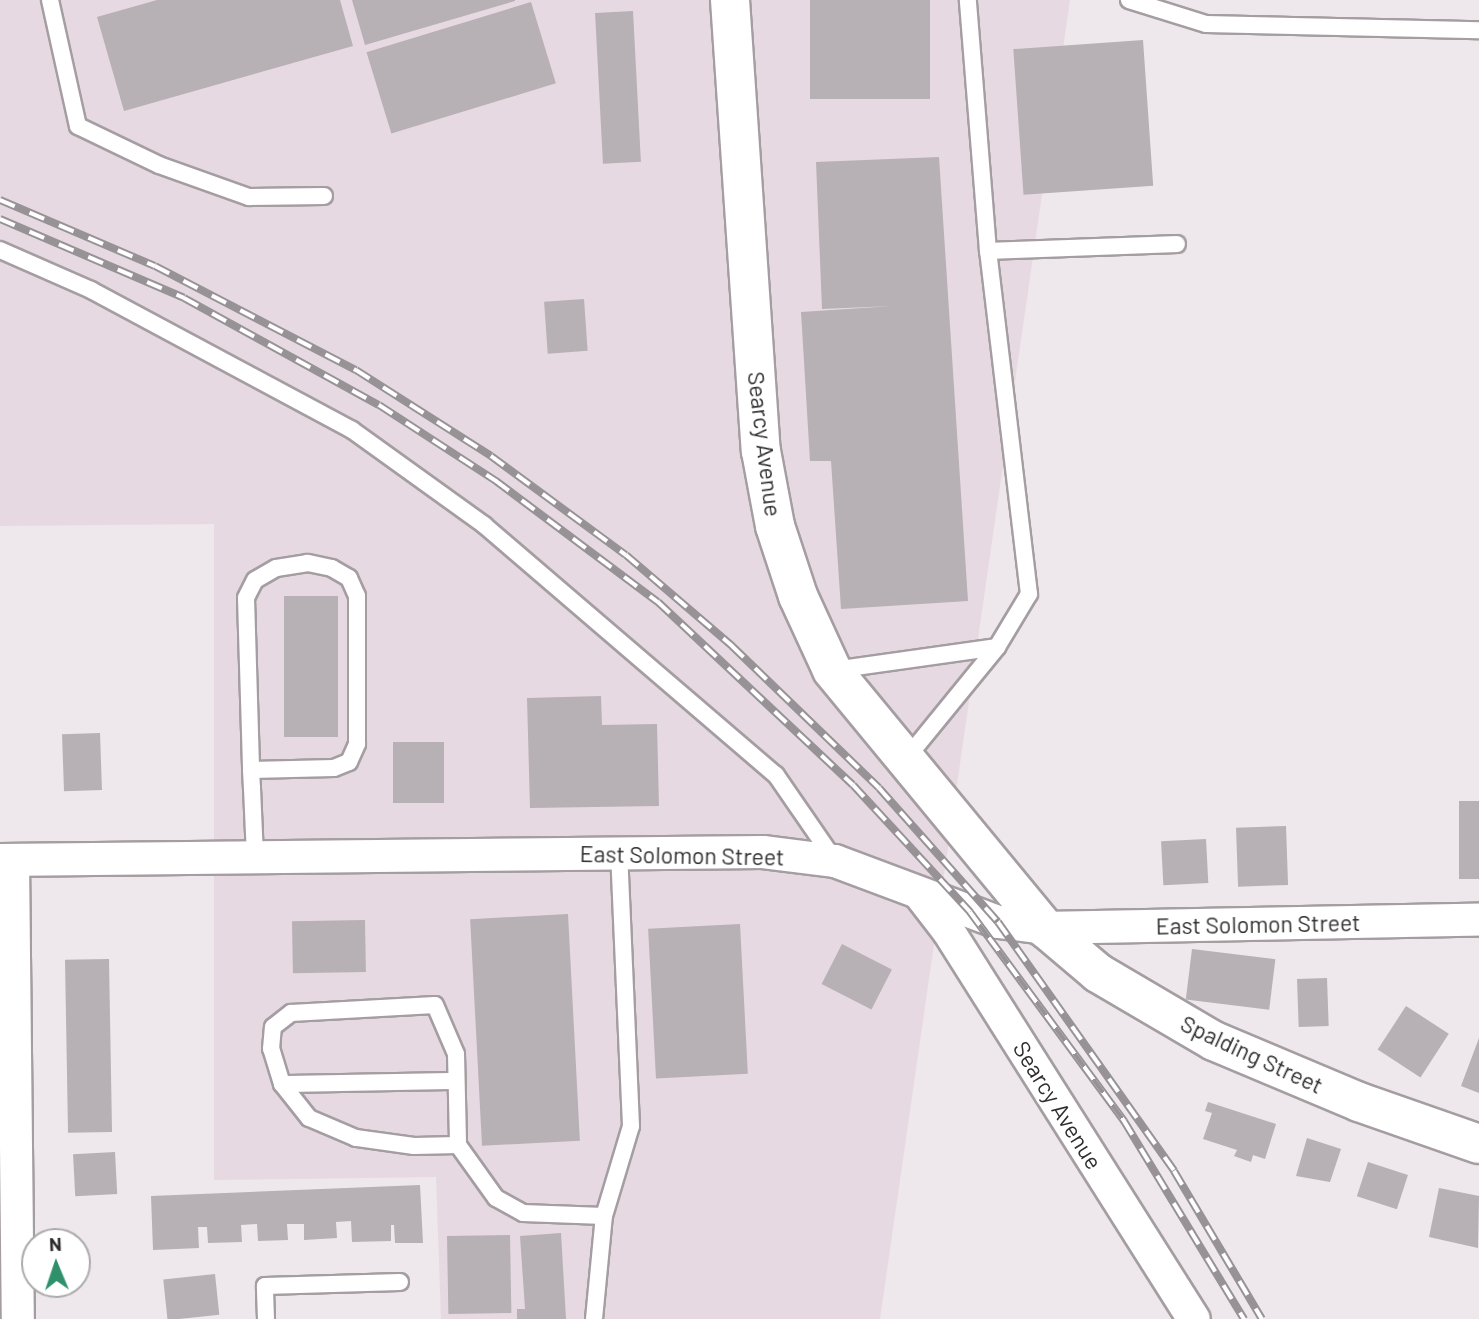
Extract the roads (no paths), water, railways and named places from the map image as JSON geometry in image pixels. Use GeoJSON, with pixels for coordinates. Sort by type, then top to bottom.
{"type":"FeatureCollection","features":[{"type":"Feature","properties":{"kind":"street","name":"Searcy Avenue"},"geometry":{"type":"LineString","coordinates":[[730,0],[761,451],[772,516],[798,596],[832,670],[1045,928]]}},
{"type":"Feature","properties":{"kind":"street","name":"East Solomon Street"},"geometry":{"type":"LineString","coordinates":[[7,860],[763,852],[835,861],[998,922],[1045,928],[1479,920]]}},
{"type":"Feature","properties":{"kind":"street"},"geometry":{"type":"LineString","coordinates":[[7,860],[8,1253],[18,1319]]}},
{"type":"Feature","properties":{"kind":"street","name":"Searcy Avenue"},"geometry":{"type":"LineString","coordinates":[[919,893],[949,932],[1195,1319]]}},
{"type":"Feature","properties":{"kind":"street","name":"Spalding Street"},"geometry":{"type":"LineString","coordinates":[[1045,928],[1098,974],[1214,1041],[1359,1102],[1479,1144]]}},
{"type":"Feature","properties":{"kind":"lane"},"geometry":{"type":"LineString","coordinates":[[50,0],[78,126],[159,165],[249,197],[324,196]]}},
{"type":"Feature","properties":{"kind":"lane"},"geometry":{"type":"LineString","coordinates":[[905,760],[997,647],[1029,594],[988,251],[968,0]]}},
{"type":"Feature","properties":{"kind":"lane"},"geometry":{"type":"LineString","coordinates":[[1129,0],[1206,24],[1479,30]]}},
{"type":"Feature","properties":{"kind":"lane"},"geometry":{"type":"LineString","coordinates":[[988,251],[1177,244]]}},
{"type":"Feature","properties":{"kind":"lane"},"geometry":{"type":"LineString","coordinates":[[0,250],[91,290],[352,430],[484,525],[776,775],[835,861]]}},
{"type":"Feature","properties":{"kind":"lane"},"geometry":{"type":"LineString","coordinates":[[251,770],[334,768],[349,762],[357,744],[357,596],[349,578],[332,568],[308,564],[276,568],[255,580],[246,598],[251,770],[255,858]]}},
{"type":"Feature","properties":{"kind":"lane"},"geometry":{"type":"LineString","coordinates":[[832,670],[997,647]]}},
{"type":"Feature","properties":{"kind":"lane"},"geometry":{"type":"LineString","coordinates":[[594,1319],[604,1216],[631,1126],[620,854]]}},
{"type":"Feature","properties":{"kind":"lane"},"geometry":{"type":"LineString","coordinates":[[458,1145],[414,1146],[356,1138],[309,1118],[282,1084],[271,1049],[273,1027],[291,1013],[435,1005],[456,1054],[458,1145],[496,1198],[523,1213],[604,1216]]}},
{"type":"Feature","properties":{"kind":"lane"},"geometry":{"type":"LineString","coordinates":[[282,1084],[456,1081]]}},
{"type":"Feature","properties":{"kind":"lane"},"geometry":{"type":"LineString","coordinates":[[266,1319],[265,1286],[400,1282]]}},
{"type":"Feature","properties":{"kind":"railway"},"geometry":{"type":"LineString","coordinates":[[0,200],[155,266],[356,370],[491,456],[626,555],[732,646],[879,788],[998,922],[1174,1171],[1262,1319]]}},
{"type":"Feature","properties":{"kind":"railway"},"geometry":{"type":"LineString","coordinates":[[0,219],[184,298],[379,405],[496,481],[658,602],[853,785],[970,912],[1124,1121],[1244,1319]]}}]}
